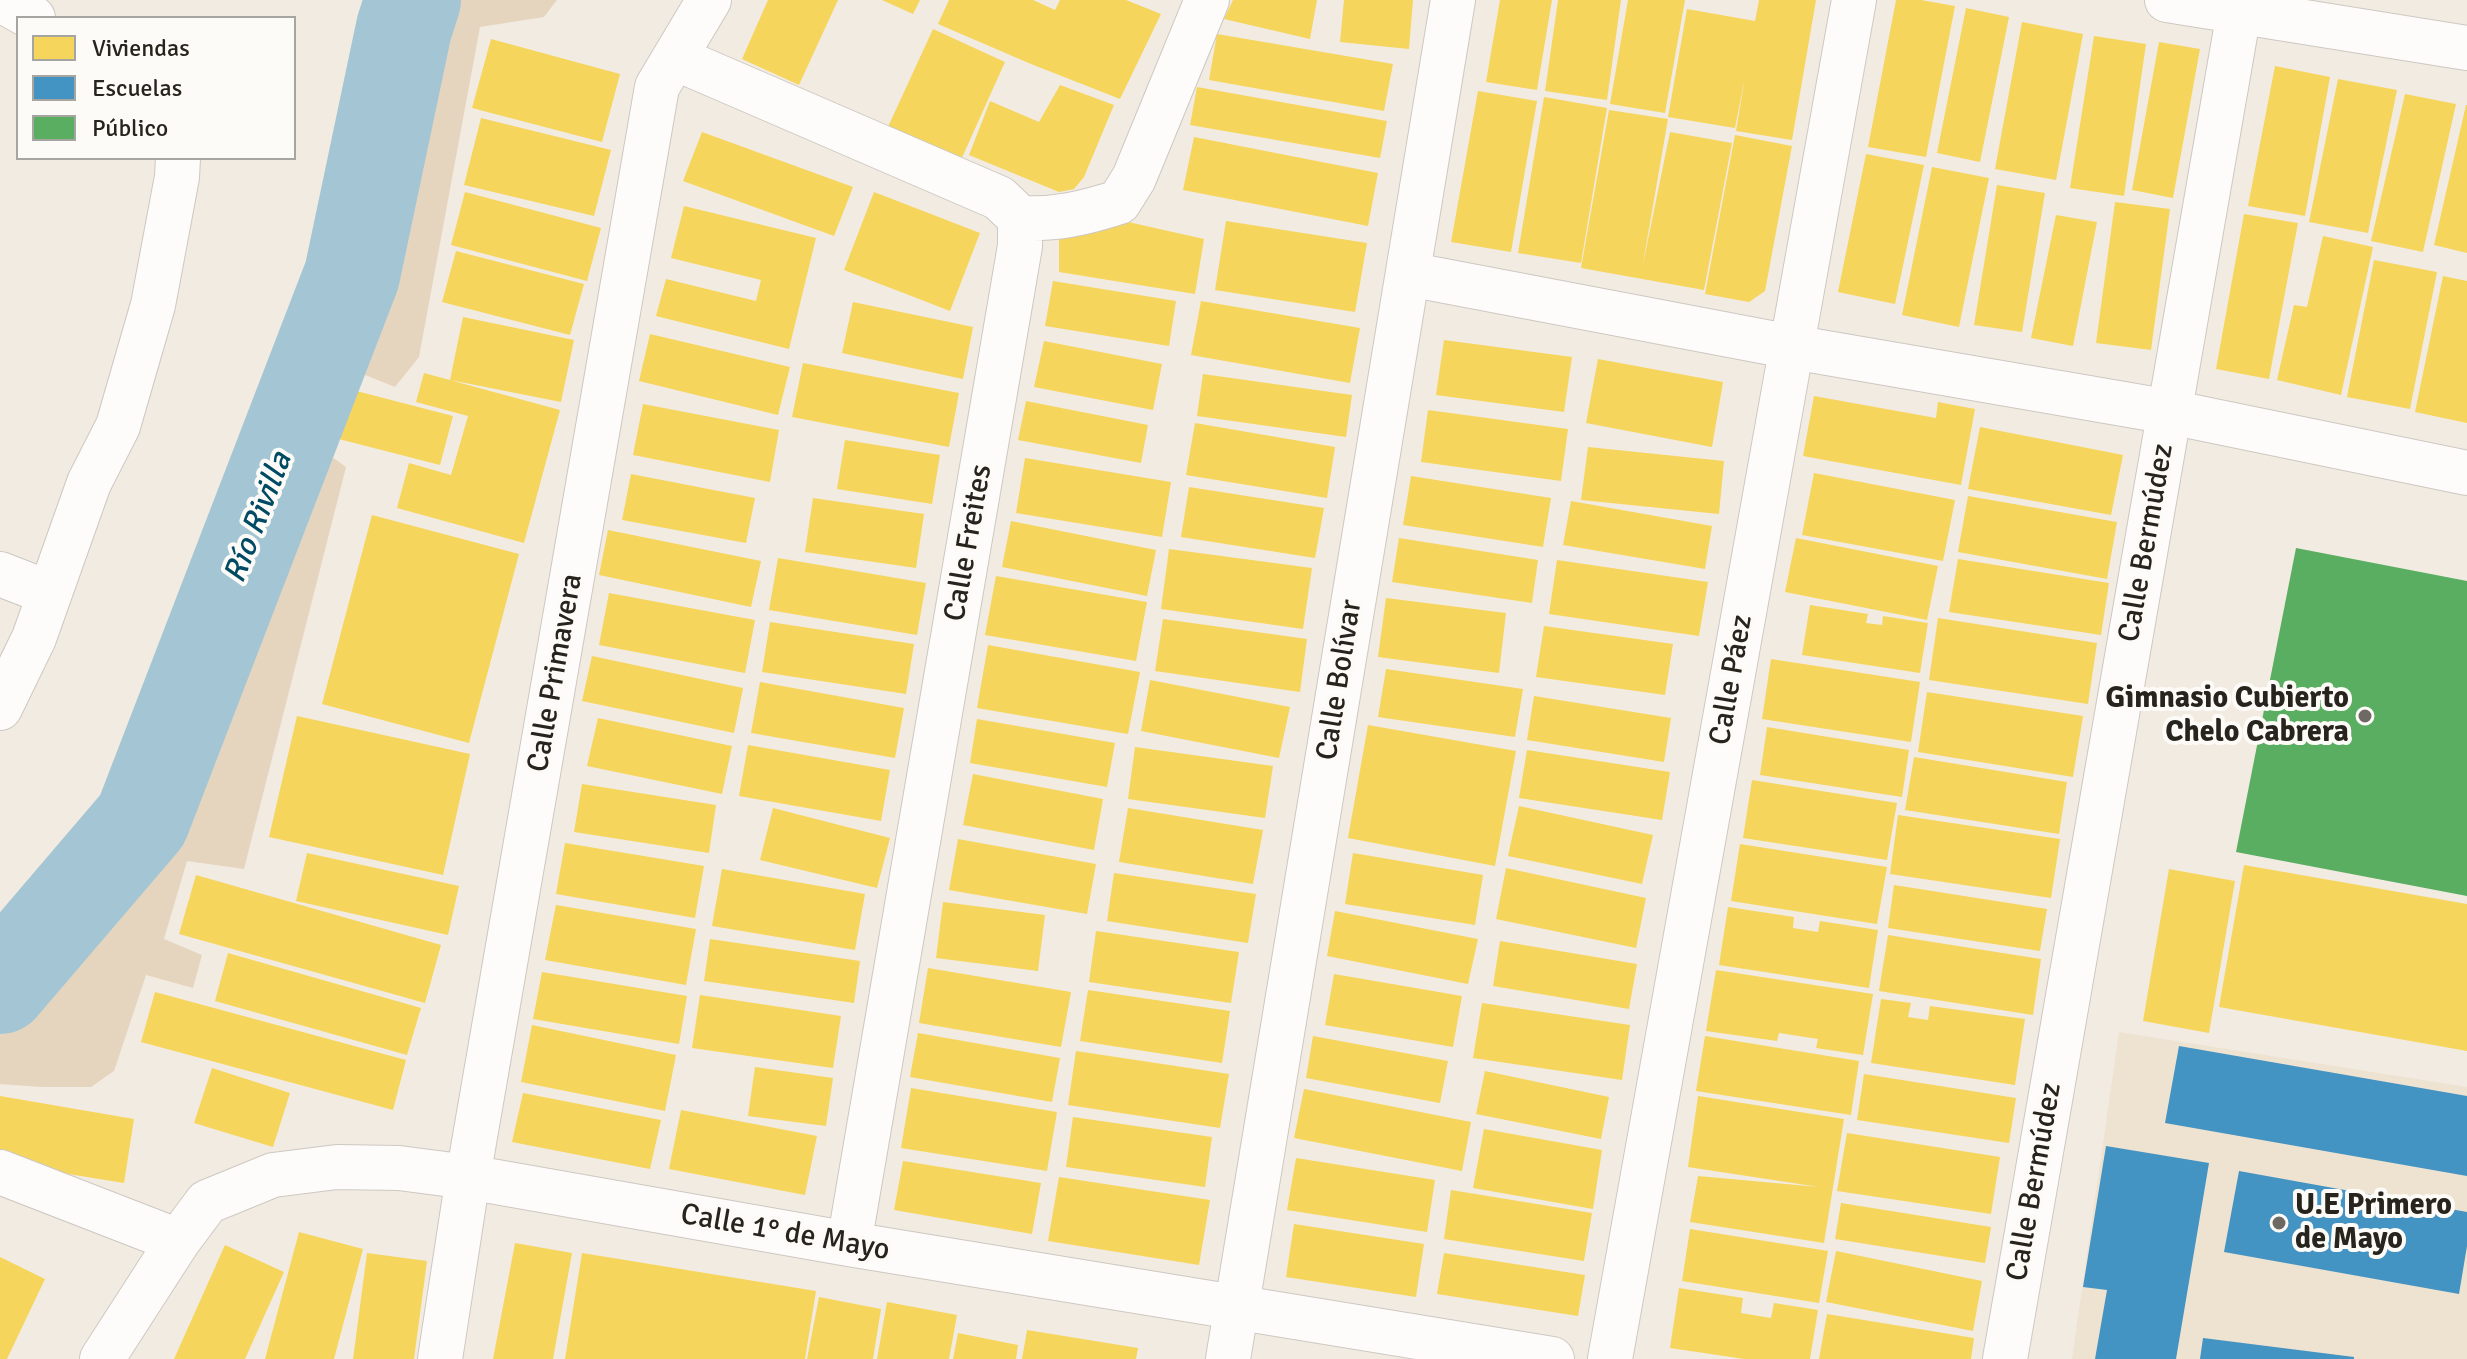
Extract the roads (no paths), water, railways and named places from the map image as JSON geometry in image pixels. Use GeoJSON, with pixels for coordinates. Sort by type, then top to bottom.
{"type":"FeatureCollection","features":[{"type":"Feature","properties":{"kind":"street"},"geometry":{"type":"LineString","coordinates":[[1,0],[29,16]]}},
{"type":"Feature","properties":{"kind":"street","name":"Calle Primavera"},"geometry":{"type":"LineString","coordinates":[[440,1359],[468,1177],[657,87],[709,0]]}},
{"type":"Feature","properties":{"kind":"street"},"geometry":{"type":"LineString","coordinates":[[675,58],[999,198],[1020,218],[1046,220],[1080,215],[1119,202],[1134,178],[1207,0]]}},
{"type":"Feature","properties":{"kind":"street","name":"Calle Bolívar"},"geometry":{"type":"LineString","coordinates":[[1228,1359],[1453,0]]}},
{"type":"Feature","properties":{"kind":"street","name":"Calle Páez"},"geometry":{"type":"LineString","coordinates":[[1610,1359],[1854,0]]}},
{"type":"Feature","properties":{"kind":"street"},"geometry":{"type":"LineString","coordinates":[[2167,0],[2467,48]]}},
{"type":"Feature","properties":{"kind":"street","name":"Calle Bermúdez"},"geometry":{"type":"LineString","coordinates":[[2005,1359],[2239,12]]}},
{"type":"Feature","properties":{"kind":"street"},"geometry":{"type":"LineString","coordinates":[[0,708],[34,638],[89,483],[118,426],[153,305],[178,160]]}},
{"type":"Feature","properties":{"kind":"street","name":"Calle Freites"},"geometry":{"type":"LineString","coordinates":[[849,1244],[1018,262],[1020,218]]}},
{"type":"Feature","properties":{"kind":"street"},"geometry":{"type":"LineString","coordinates":[[1408,274],[1792,347],[2170,412],[2467,473]]}},
{"type":"Feature","properties":{"kind":"street"},"geometry":{"type":"LineString","coordinates":[[0,574],[49,593]]}},
{"type":"Feature","properties":{"kind":"street","name":"Calle 1° de Mayo"},"geometry":{"type":"LineString","coordinates":[[102,1359],[178,1241],[207,1202],[273,1175],[337,1167],[399,1168],[468,1177],[1236,1309],[1552,1359]]}},
{"type":"Feature","properties":{"kind":"street"},"geometry":{"type":"LineString","coordinates":[[0,1172],[178,1241]]}},
{"type":"Feature","properties":{"kind":"waterway","name":"Río Rivilla"},"geometry":{"type":"LineString","coordinates":[[0,986],[142,820],[352,275],[404,28],[413,0]]}},
{"type":"Feature","properties":{"kind":"place","name":"Gimnasio Cubierto Chelo Cabrera"},"geometry":{"type":"Point","coordinates":[2365,716]}},
{"type":"Feature","properties":{"kind":"place","name":"U.E Primero de Mayo"},"geometry":{"type":"Point","coordinates":[2279,1223]}}]}
